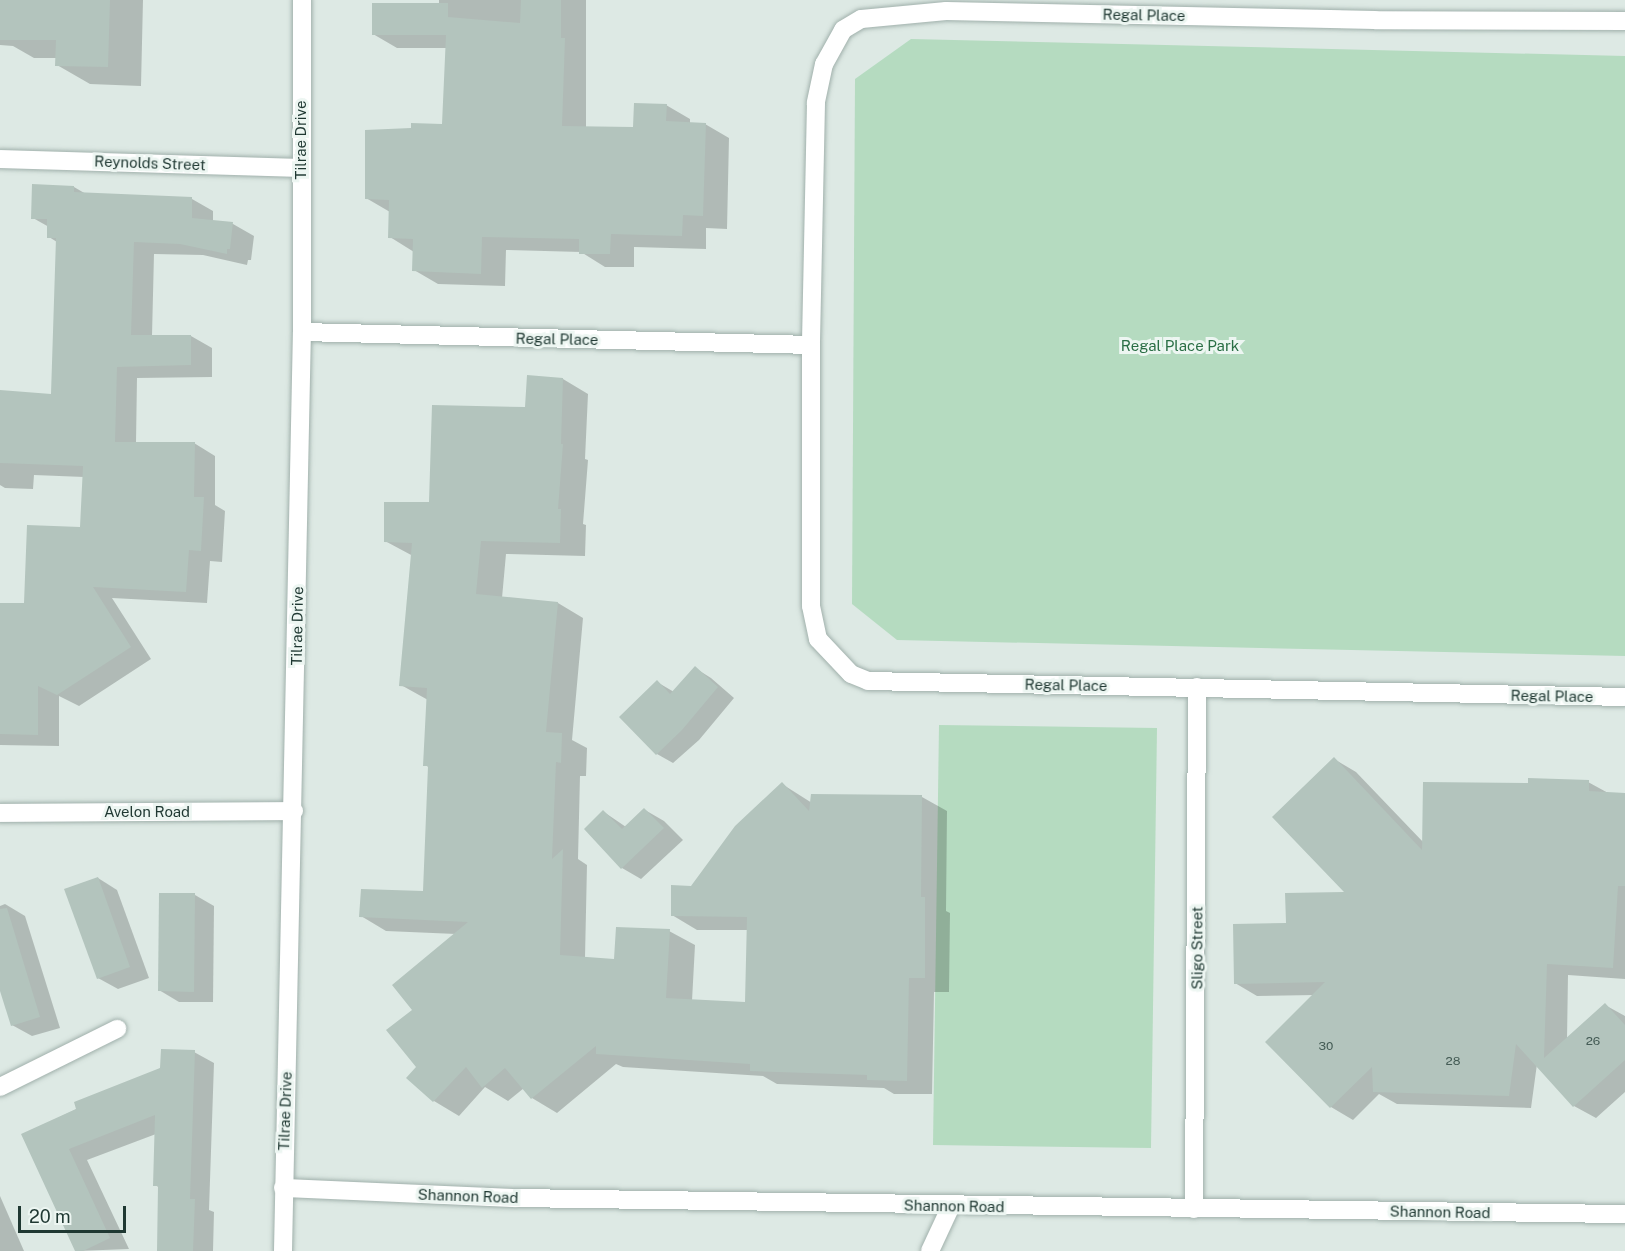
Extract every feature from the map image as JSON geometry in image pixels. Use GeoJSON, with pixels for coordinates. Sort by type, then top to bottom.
{"type":"FeatureCollection","features":[{"type":"Feature","properties":{"kind":"street","name":"Tilrae Drive"},"geometry":{"type":"LineString","coordinates":[[283,1251],[294,811],[302,332],[302,0]]}},
{"type":"Feature","properties":{"kind":"street","name":"Regal Place"},"geometry":{"type":"LineString","coordinates":[[1625,21],[1375,20],[946,11],[861,19],[843,30],[832,47],[824,64],[816,103],[811,345],[811,606],[818,639],[850,674],[868,681],[1625,697]]}},
{"type":"Feature","properties":{"kind":"street","name":"Reynolds Street"},"geometry":{"type":"LineString","coordinates":[[0,159],[301,168]]}},
{"type":"Feature","properties":{"kind":"street","name":"Regal Place"},"geometry":{"type":"LineString","coordinates":[[302,332],[811,345]]}},
{"type":"Feature","properties":{"kind":"street","name":"Sligo Street"},"geometry":{"type":"LineString","coordinates":[[1194,1209],[1197,687]]}},
{"type":"Feature","properties":{"kind":"street","name":"Avelon Road"},"geometry":{"type":"LineString","coordinates":[[0,813],[294,811]]}},
{"type":"Feature","properties":{"kind":"street"},"geometry":{"type":"LineString","coordinates":[[0,1087],[117,1029]]}},
{"type":"Feature","properties":{"kind":"street","name":"Shannon Road"},"geometry":{"type":"LineString","coordinates":[[283,1188],[514,1198],[1625,1214]]}},
{"type":"Feature","properties":{"kind":"street"},"geometry":{"type":"LineString","coordinates":[[930,1251],[951,1206]]}},
{"type":"Feature","properties":{"kind":"green space","name":"Regal Place Park"},"geometry":{"type":"Polygon","coordinates":[[[911,39],[1625,56],[1625,656],[897,640],[852,604],[855,79],[911,39]]]}},
{"type":"Feature","properties":{"kind":"green space"},"geometry":{"type":"Polygon","coordinates":[[[939,725],[1157,728],[1151,1148],[933,1145],[939,725]]]}},
{"type":"Feature","properties":{"kind":"building"},"geometry":{"type":"Polygon","coordinates":[[[0,0],[110,0],[108,67],[55,66],[56,40],[0,40],[0,0]]]}},
{"type":"Feature","properties":{"kind":"building"},"geometry":{"type":"Polygon","coordinates":[[[521,0],[561,0],[561,38],[565,38],[562,126],[633,127],[634,103],[667,104],[666,121],[706,123],[703,216],[683,215],[682,236],[611,234],[610,254],[579,254],[579,239],[482,237],[481,274],[412,271],[413,239],[388,238],[389,200],[365,199],[365,130],[411,128],[411,123],[442,124],[446,35],[372,35],[372,3],[448,3],[448,17],[520,23],[521,0]]]}},
{"type":"Feature","properties":{"kind":"building"},"geometry":{"type":"Polygon","coordinates":[[[32,184],[74,186],[74,192],[192,197],[192,218],[233,222],[230,249],[227,249],[227,254],[180,244],[134,242],[131,335],[191,335],[191,365],[117,367],[115,442],[195,442],[194,497],[204,497],[201,551],[189,550],[186,592],[93,587],[131,647],[57,695],[38,686],[38,735],[0,734],[0,603],[24,603],[27,525],[80,527],[83,466],[0,463],[0,390],[51,394],[56,238],[47,238],[47,219],[31,219],[32,184]]]}},
{"type":"Feature","properties":{"kind":"building"},"geometry":{"type":"Polygon","coordinates":[[[527,375],[563,378],[561,444],[563,444],[558,509],[561,509],[560,543],[481,541],[476,594],[558,602],[546,732],[562,733],[561,763],[556,762],[552,859],[563,849],[560,955],[614,959],[616,927],[670,929],[666,998],[745,1002],[747,917],[671,916],[671,885],[691,886],[735,826],[782,782],[809,811],[811,794],[922,795],[921,897],[925,897],[925,978],[909,978],[907,1081],[867,1080],[867,1075],[750,1071],[750,1064],[596,1054],[596,1046],[531,1099],[505,1068],[482,1088],[466,1067],[433,1102],[406,1078],[416,1067],[386,1030],[412,1010],[392,985],[468,922],[359,917],[361,889],[423,891],[428,766],[423,766],[427,688],[399,686],[412,543],[384,542],[384,502],[429,502],[432,405],[525,407],[527,375]]]}},
{"type":"Feature","properties":{"kind":"building"},"geometry":{"type":"Polygon","coordinates":[[[695,666],[718,687],[682,730],[656,755],[619,717],[657,680],[670,694],[695,666]]]}},
{"type":"Feature","properties":{"kind":"building"},"geometry":{"type":"Polygon","coordinates":[[[1334,757],[1422,850],[1423,782],[1528,783],[1528,778],[1589,780],[1589,791],[1625,793],[1625,886],[1618,886],[1613,968],[1547,964],[1544,1058],[1605,1003],[1625,1025],[1625,1060],[1573,1107],[1516,1044],[1509,1096],[1373,1092],[1372,1067],[1330,1108],[1265,1042],[1325,982],[1234,984],[1233,924],[1286,923],[1285,893],[1344,892],[1272,817],[1334,757]]]}},
{"type":"Feature","properties":{"kind":"building"},"geometry":{"type":"Polygon","coordinates":[[[644,808],[664,828],[621,869],[584,829],[603,810],[622,829],[644,808]]]}},
{"type":"Feature","properties":{"kind":"building"},"geometry":{"type":"Polygon","coordinates":[[[98,877],[130,967],[97,979],[64,889],[98,877]]]}},
{"type":"Feature","properties":{"kind":"building"},"geometry":{"type":"Polygon","coordinates":[[[159,893],[195,893],[194,992],[158,991],[159,893]]]}},
{"type":"Feature","properties":{"kind":"building"},"geometry":{"type":"Polygon","coordinates":[[[7,908],[40,1017],[11,1026],[0,991],[0,909],[7,908]]]}},
{"type":"Feature","properties":{"kind":"building"},"geometry":{"type":"Polygon","coordinates":[[[161,1049],[195,1050],[190,1199],[195,1199],[193,1251],[157,1251],[158,1186],[153,1186],[155,1115],[69,1149],[110,1238],[83,1251],[75,1251],[21,1134],[76,1109],[74,1102],[160,1068],[161,1049]]]}}]}
